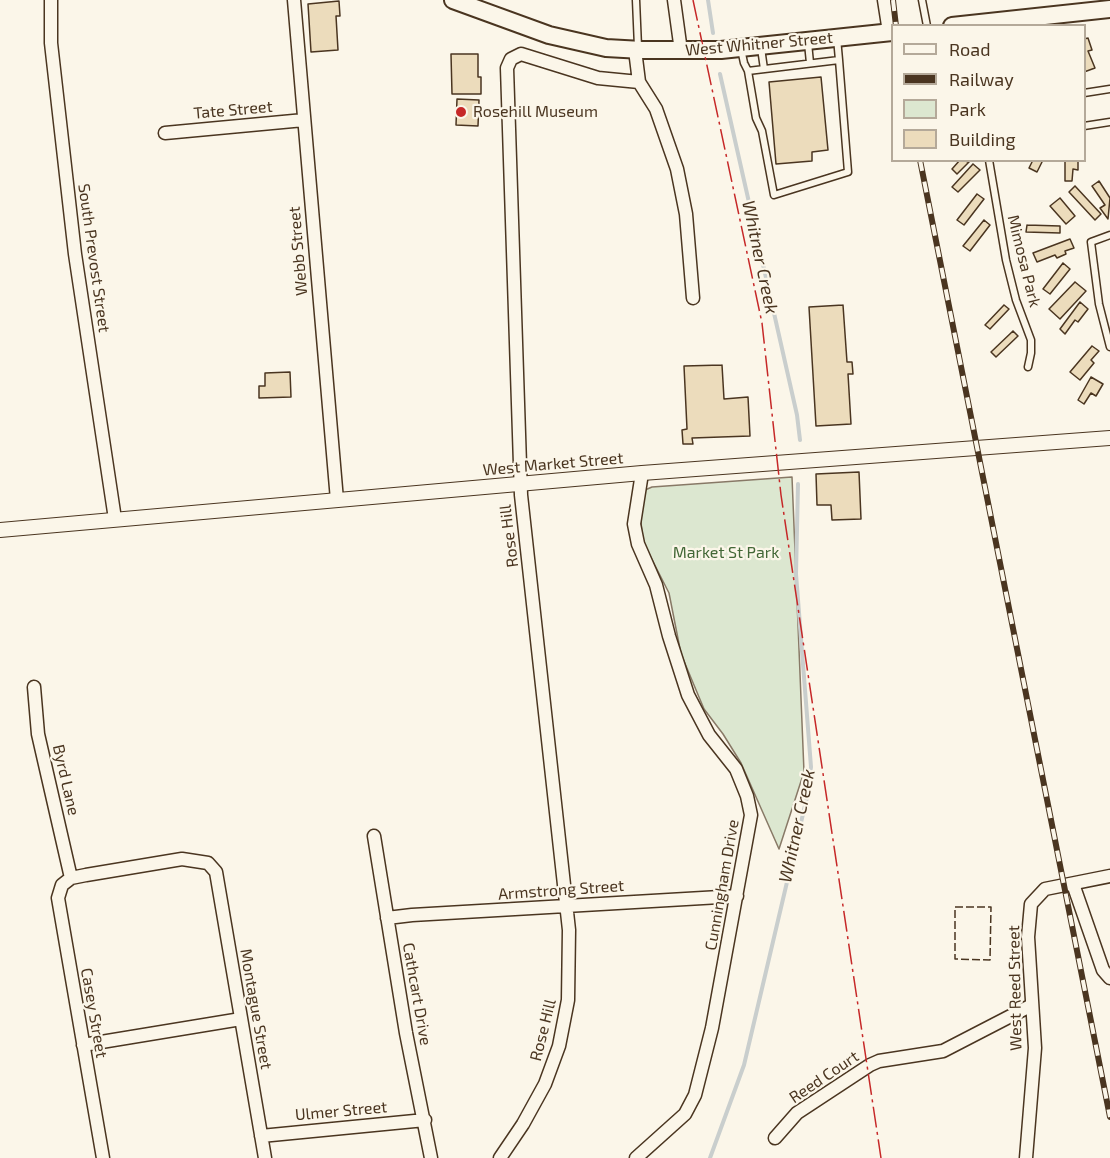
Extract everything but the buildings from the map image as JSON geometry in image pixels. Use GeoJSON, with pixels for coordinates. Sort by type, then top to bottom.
{"type":"FeatureCollection","features":[{"type":"Feature","properties":{"kind":"main road","name":"West Whitner Street"},"geometry":{"type":"LineString","coordinates":[[453,0],[549,35],[606,48],[681,51],[741,48],[891,32]]}},
{"type":"Feature","properties":{"kind":"main road"},"geometry":{"type":"LineString","coordinates":[[967,24],[1088,5],[1110,9]]}},
{"type":"Feature","properties":{"kind":"street","name":"South Prevost Street"},"geometry":{"type":"LineString","coordinates":[[51,0],[51,43],[75,254],[115,519]]}},
{"type":"Feature","properties":{"kind":"street","name":"Webb Street"},"geometry":{"type":"LineString","coordinates":[[294,0],[337,500]]}},
{"type":"Feature","properties":{"kind":"street"},"geometry":{"type":"LineString","coordinates":[[674,0],[681,51]]}},
{"type":"Feature","properties":{"kind":"street"},"geometry":{"type":"LineString","coordinates":[[884,0],[891,32]]}},
{"type":"Feature","properties":{"kind":"street"},"geometry":{"type":"LineString","coordinates":[[637,50],[639,82],[656,109],[677,170],[686,214],[693,298]]}},
{"type":"Feature","properties":{"kind":"street","name":"Rose Hill"},"geometry":{"type":"LineString","coordinates":[[500,1158],[523,1124],[545,1084],[559,1046],[568,1000],[569,930],[546,737],[520,483],[507,68],[511,59],[521,54],[598,78],[639,82]]}},
{"type":"Feature","properties":{"kind":"street","name":"Tate Street"},"geometry":{"type":"LineString","coordinates":[[165,133],[304,120]]}},
{"type":"Feature","properties":{"kind":"street","name":"West Market Street"},"geometry":{"type":"LineString","coordinates":[[0,530],[520,483],[1110,438]]}},
{"type":"Feature","properties":{"kind":"street","name":"Cunningham Drive"},"geometry":{"type":"LineString","coordinates":[[636,1158],[685,1114],[695,1095],[712,1028],[751,814],[747,796],[736,769],[709,735],[688,695],[656,585],[638,544],[634,524],[642,473]]}},
{"type":"Feature","properties":{"kind":"street","name":"Byrd Lane"},"geometry":{"type":"LineString","coordinates":[[34,687],[38,734],[71,879]]}},
{"type":"Feature","properties":{"kind":"street","name":"Cathcart Drive"},"geometry":{"type":"LineString","coordinates":[[374,836],[406,1033],[431,1158]]}},
{"type":"Feature","properties":{"kind":"street","name":"Montague Street"},"geometry":{"type":"LineString","coordinates":[[71,879],[182,859],[208,863],[216,872],[265,1158]]}},
{"type":"Feature","properties":{"kind":"street","name":"West Reed Street"},"geometry":{"type":"LineString","coordinates":[[1026,1158],[1035,1048],[1028,937],[1031,904],[1045,889],[1110,876]]}},
{"type":"Feature","properties":{"kind":"street","name":"Casey Street"},"geometry":{"type":"LineString","coordinates":[[71,879],[62,885],[58,898],[103,1158]]}},
{"type":"Feature","properties":{"kind":"street"},"geometry":{"type":"LineString","coordinates":[[1073,884],[1102,970],[1110,978]]}},
{"type":"Feature","properties":{"kind":"street","name":"Armstrong Street"},"geometry":{"type":"LineString","coordinates":[[387,918],[737,896]]}},
{"type":"Feature","properties":{"kind":"street","name":"Reed Court"},"geometry":{"type":"LineString","coordinates":[[775,1138],[797,1113],[870,1065],[879,1061],[943,1051],[1032,1005]]}},
{"type":"Feature","properties":{"kind":"street"},"geometry":{"type":"LineString","coordinates":[[83,1045],[241,1019]]}},
{"type":"Feature","properties":{"kind":"street","name":"Ulmer Street"},"geometry":{"type":"LineString","coordinates":[[261,1136],[425,1120]]}},
{"type":"Feature","properties":{"kind":"lane"},"geometry":{"type":"LineString","coordinates":[[636,0],[637,50]]}},
{"type":"Feature","properties":{"kind":"lane"},"geometry":{"type":"LineString","coordinates":[[922,0],[927,24]]}},
{"type":"Feature","properties":{"kind":"lane"},"geometry":{"type":"LineString","coordinates":[[741,48],[748,71],[756,118],[762,131],[774,195],[848,172],[836,38]]}},
{"type":"Feature","properties":{"kind":"lane"},"geometry":{"type":"LineString","coordinates":[[808,41],[810,63]]}},
{"type":"Feature","properties":{"kind":"lane"},"geometry":{"type":"LineString","coordinates":[[760,46],[764,69]]}},
{"type":"Feature","properties":{"kind":"lane"},"geometry":{"type":"LineString","coordinates":[[748,71],[839,60]]}},
{"type":"Feature","properties":{"kind":"lane"},"geometry":{"type":"LineString","coordinates":[[1086,93],[1110,89]]}},
{"type":"Feature","properties":{"kind":"lane"},"geometry":{"type":"LineString","coordinates":[[1086,126],[1110,122]]}},
{"type":"Feature","properties":{"kind":"lane","name":"Mimosa Park"},"geometry":{"type":"LineString","coordinates":[[989,162],[1006,260],[1016,300],[1031,340],[1028,367]]}},
{"type":"Feature","properties":{"kind":"lane"},"geometry":{"type":"LineString","coordinates":[[1110,235],[1091,242],[1099,304],[1110,347]]}},
{"type":"Feature","properties":{"kind":"green space","name":"Market St Park"},"geometry":{"type":"Polygon","coordinates":[[[792,477],[804,772],[779,849],[741,763],[704,709],[681,654],[669,593],[642,540],[641,519],[645,490],[652,487],[792,477]]]}},
{"type":"Feature","properties":{"kind":"waterway","name":"Whitner Creek"},"geometry":{"type":"LineString","coordinates":[[708,0],[713,33]]}},
{"type":"Feature","properties":{"kind":"waterway","name":"Whitner Creek"},"geometry":{"type":"LineString","coordinates":[[720,74],[797,415],[800,440]]}},
{"type":"Feature","properties":{"kind":"waterway","name":"Whitner Creek"},"geometry":{"type":"LineString","coordinates":[[710,1158],[744,1065],[807,797],[811,767],[796,574],[798,484]]}},
{"type":"Feature","properties":{"kind":"railway"},"geometry":{"type":"LineString","coordinates":[[893,0],[896,24]]}},
{"type":"Feature","properties":{"kind":"railway"},"geometry":{"type":"LineString","coordinates":[[920,162],[1110,1117]]}},
{"type":"Feature","properties":{"kind":"fence"},"geometry":{"type":"LineString","coordinates":[[955,907],[991,907],[990,960],[955,959],[955,907]]}},
{"type":"Feature","properties":{"kind":"power"},"geometry":{"type":"LineString","coordinates":[[693,0],[762,323],[781,495],[881,1158]]}},
{"type":"Feature","properties":{"kind":"place","name":"Rosehill Museum"},"geometry":{"type":"Point","coordinates":[461,112]}}]}
